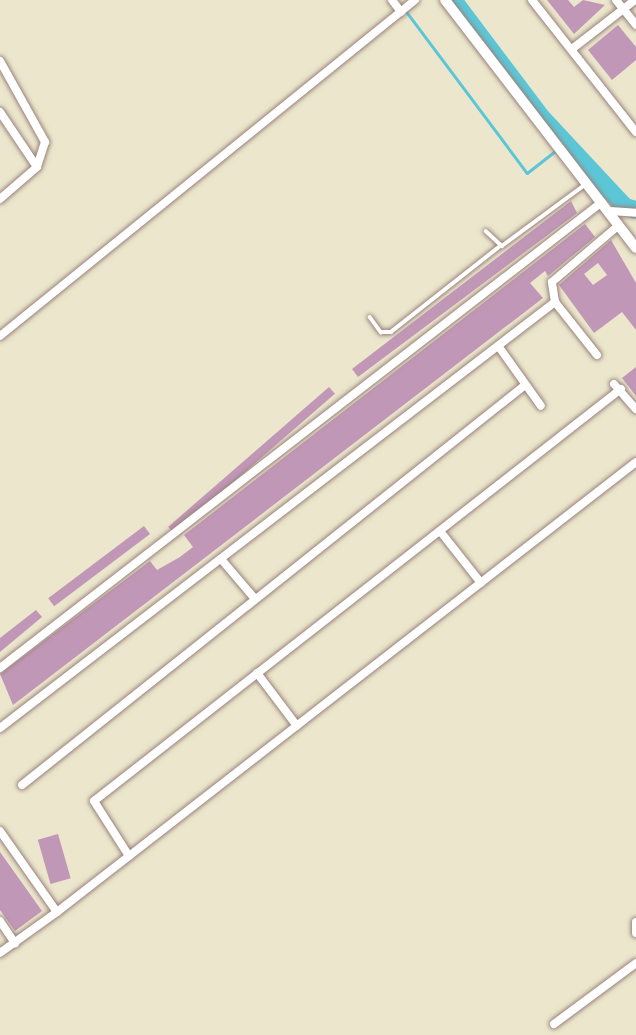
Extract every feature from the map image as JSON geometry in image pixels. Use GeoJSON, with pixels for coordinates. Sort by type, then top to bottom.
{"type":"FeatureCollection","features":[{"type":"Feature","properties":{"kind":"street"},"geometry":{"type":"LineString","coordinates":[[444,0],[588,183],[615,228],[636,248]]}},
{"type":"Feature","properties":{"kind":"street"},"geometry":{"type":"LineString","coordinates":[[532,0],[636,132]]}},
{"type":"Feature","properties":{"kind":"street"},"geometry":{"type":"LineString","coordinates":[[616,0],[636,25]]}},
{"type":"Feature","properties":{"kind":"street"},"geometry":{"type":"LineString","coordinates":[[572,49],[635,0]]}},
{"type":"Feature","properties":{"kind":"street"},"geometry":{"type":"LineString","coordinates":[[0,336],[401,5]]}},
{"type":"Feature","properties":{"kind":"street"},"geometry":{"type":"LineString","coordinates":[[0,61],[45,142],[37,167],[0,199]]}},
{"type":"Feature","properties":{"kind":"street"},"geometry":{"type":"LineString","coordinates":[[0,111],[37,167]]}},
{"type":"Feature","properties":{"kind":"street"},"geometry":{"type":"LineString","coordinates":[[0,668],[601,207],[636,213]]}},
{"type":"Feature","properties":{"kind":"street"},"geometry":{"type":"LineString","coordinates":[[597,355],[555,302],[553,279],[615,228]]}},
{"type":"Feature","properties":{"kind":"street"},"geometry":{"type":"LineString","coordinates":[[0,728],[555,302]]}},
{"type":"Feature","properties":{"kind":"street"},"geometry":{"type":"LineString","coordinates":[[499,347],[541,406]]}},
{"type":"Feature","properties":{"kind":"street"},"geometry":{"type":"LineString","coordinates":[[22,785],[525,385]]}},
{"type":"Feature","properties":{"kind":"street"},"geometry":{"type":"LineString","coordinates":[[129,856],[94,801],[440,531],[617,386],[636,409]]}},
{"type":"Feature","properties":{"kind":"street"},"geometry":{"type":"LineString","coordinates":[[0,954],[636,462]]}},
{"type":"Feature","properties":{"kind":"street"},"geometry":{"type":"LineString","coordinates":[[440,531],[481,583]]}},
{"type":"Feature","properties":{"kind":"street"},"geometry":{"type":"LineString","coordinates":[[221,559],[255,599]]}},
{"type":"Feature","properties":{"kind":"street"},"geometry":{"type":"LineString","coordinates":[[257,673],[297,726]]}},
{"type":"Feature","properties":{"kind":"street"},"geometry":{"type":"LineString","coordinates":[[0,831],[57,912]]}},
{"type":"Feature","properties":{"kind":"street"},"geometry":{"type":"LineString","coordinates":[[0,921],[15,943]]}},
{"type":"Feature","properties":{"kind":"street"},"geometry":{"type":"LineString","coordinates":[[636,922],[636,933]]}},
{"type":"Feature","properties":{"kind":"street"},"geometry":{"type":"LineString","coordinates":[[554,1024],[636,962]]}},
{"type":"Feature","properties":{"kind":"lane"},"geometry":{"type":"LineString","coordinates":[[370,317],[381,332],[390,332],[499,247],[588,183]]}},
{"type":"Feature","properties":{"kind":"lane"},"geometry":{"type":"LineString","coordinates":[[486,231],[499,247]]}},
{"type":"Feature","properties":{"kind":"building"},"geometry":{"type":"Polygon","coordinates":[[[547,0],[568,0],[574,7],[583,0],[605,5],[574,34],[547,0]]]}},
{"type":"Feature","properties":{"kind":"building"},"geometry":{"type":"Polygon","coordinates":[[[618,25],[636,47],[636,60],[612,80],[588,50],[618,25]]]}},
{"type":"Feature","properties":{"kind":"building"},"geometry":{"type":"Polygon","coordinates":[[[571,201],[577,213],[358,377],[352,369],[571,201]]]}},
{"type":"Feature","properties":{"kind":"building"},"geometry":{"type":"Polygon","coordinates":[[[585,224],[595,237],[548,276],[545,271],[530,283],[543,298],[13,705],[0,674],[150,561],[157,570],[193,547],[184,535],[585,224]]]}},
{"type":"Feature","properties":{"kind":"building"},"geometry":{"type":"Polygon","coordinates":[[[611,240],[636,283],[636,330],[622,312],[594,333],[559,285],[611,240]],[[598,263],[584,274],[593,285],[607,275],[598,263]]]}},
{"type":"Feature","properties":{"kind":"building"},"geometry":{"type":"Polygon","coordinates":[[[636,367],[636,396],[622,378],[636,367]]]}},
{"type":"Feature","properties":{"kind":"building"},"geometry":{"type":"Polygon","coordinates":[[[329,387],[335,394],[174,534],[168,527],[329,387]]]}},
{"type":"Feature","properties":{"kind":"building"},"geometry":{"type":"Polygon","coordinates":[[[144,526],[150,534],[54,606],[48,598],[144,526]]]}},
{"type":"Feature","properties":{"kind":"building"},"geometry":{"type":"Polygon","coordinates":[[[36,610],[42,617],[0,652],[0,638],[36,610]]]}},
{"type":"Feature","properties":{"kind":"building"},"geometry":{"type":"Polygon","coordinates":[[[58,834],[71,878],[50,884],[38,840],[58,834]]]}},
{"type":"Feature","properties":{"kind":"building"},"geometry":{"type":"Polygon","coordinates":[[[0,852],[42,911],[15,931],[0,910],[0,852]]]}},
{"type":"Feature","properties":{"kind":"waterway"},"geometry":{"type":"LineString","coordinates":[[453,0],[542,118],[625,207],[636,210]]}},
{"type":"Feature","properties":{"kind":"waterway"},"geometry":{"type":"LineString","coordinates":[[406,11],[527,173],[555,151]]}}]}
